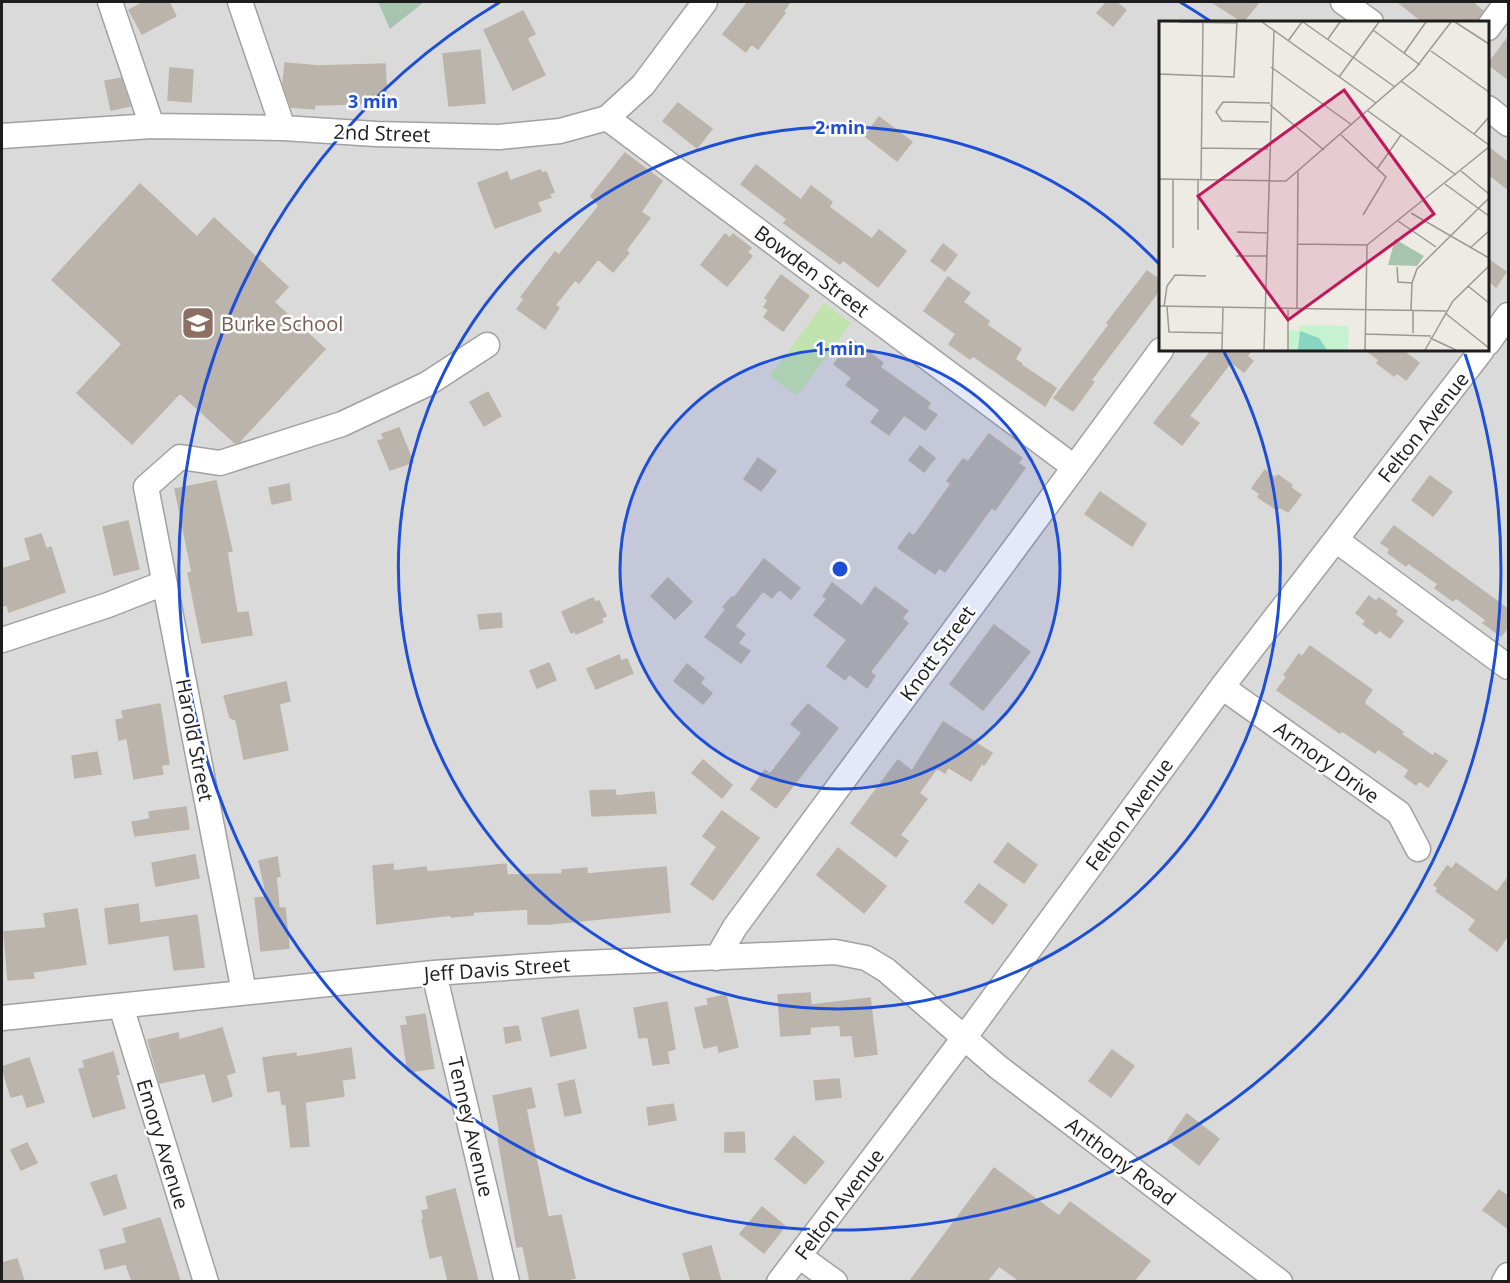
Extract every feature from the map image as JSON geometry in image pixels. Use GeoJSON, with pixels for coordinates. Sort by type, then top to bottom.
{"type":"FeatureCollection","features":[{"type":"Feature","properties":{"kind":"street"},"geometry":{"type":"LineString","coordinates":[[110,2],[152,126]]}},
{"type":"Feature","properties":{"kind":"street"},"geometry":{"type":"LineString","coordinates":[[240,2],[283,128]]}},
{"type":"Feature","properties":{"kind":"street","name":"2nd Street"},"geometry":{"type":"LineString","coordinates":[[2,136],[152,126],[283,128],[376,134],[499,137],[561,131],[607,118],[643,85],[705,2]]}},
{"type":"Feature","properties":{"kind":"street"},"geometry":{"type":"LineString","coordinates":[[1343,2],[1370,21]]}},
{"type":"Feature","properties":{"kind":"street"},"geometry":{"type":"LineString","coordinates":[[1489,27],[1507,2]]}},
{"type":"Feature","properties":{"kind":"street"},"geometry":{"type":"LineString","coordinates":[[1489,109],[1509,124]]}},
{"type":"Feature","properties":{"kind":"street","name":"Bowden Street"},"geometry":{"type":"LineString","coordinates":[[607,118],[1074,467]]}},
{"type":"Feature","properties":{"kind":"street"},"geometry":{"type":"LineString","coordinates":[[1489,342],[1509,315]]}},
{"type":"Feature","properties":{"kind":"street","name":"Harold Street"},"geometry":{"type":"LineString","coordinates":[[244,992],[146,487],[180,457],[220,463],[342,424],[427,384],[488,345]]}},
{"type":"Feature","properties":{"kind":"street","name":"Knott Street"},"geometry":{"type":"LineString","coordinates":[[717,958],[735,927],[1160,351]]}},
{"type":"Feature","properties":{"kind":"street","name":"Felton Avenue"},"geometry":{"type":"LineString","coordinates":[[779,1281],[964,1038],[1222,687],[1481,351]]}},
{"type":"Feature","properties":{"kind":"street"},"geometry":{"type":"LineString","coordinates":[[1336,540],[1509,667]]}},
{"type":"Feature","properties":{"kind":"street"},"geometry":{"type":"LineString","coordinates":[[2,640],[108,605],[164,583]]}},
{"type":"Feature","properties":{"kind":"street","name":"Armory Drive"},"geometry":{"type":"LineString","coordinates":[[1222,687],[1399,813],[1418,849]]}},
{"type":"Feature","properties":{"kind":"street","name":"Jeff Davis Street"},"geometry":{"type":"LineString","coordinates":[[2,1018],[434,973],[562,964],[835,952],[866,958],[886,970],[964,1038]]}},
{"type":"Feature","properties":{"kind":"street","name":"Tenney Avenue"},"geometry":{"type":"LineString","coordinates":[[434,973],[507,1281]]}},
{"type":"Feature","properties":{"kind":"street","name":"Emory Avenue"},"geometry":{"type":"LineString","coordinates":[[121,1006],[206,1281]]}},
{"type":"Feature","properties":{"kind":"street","name":"Anthony Road"},"geometry":{"type":"LineString","coordinates":[[964,1038],[998,1067],[1280,1281]]}},
{"type":"Feature","properties":{"kind":"street"},"geometry":{"type":"LineString","coordinates":[[800,1256],[835,1281]]}},
{"type":"Feature","properties":{"kind":"street"},"geometry":{"type":"LineString","coordinates":[[1504,1281],[1509,1275]]}},
{"type":"Feature","properties":{"kind":"shaded area"},"geometry":{"type":"Polygon","coordinates":[[[2,2],[1508,2],[1508,1281],[2,1281],[2,2]]]}},
{"type":"Feature","properties":{"kind":"green space"},"geometry":{"type":"Polygon","coordinates":[[[378,2],[424,2],[390,29],[378,2]]]}},
{"type":"Feature","properties":{"kind":"green space"},"geometry":{"type":"Polygon","coordinates":[[[824,303],[851,323],[797,396],[770,376],[824,303]]]}},
{"type":"Feature","properties":{"kind":"building"},"geometry":{"type":"Polygon","coordinates":[[[144,2],[169,2],[176,16],[142,34],[129,10],[144,2]]]}},
{"type":"Feature","properties":{"kind":"building"},"geometry":{"type":"Polygon","coordinates":[[[748,2],[790,2],[783,12],[785,13],[758,49],[751,44],[746,52],[723,34],[748,2]]]}},
{"type":"Feature","properties":{"kind":"building"},"geometry":{"type":"Polygon","coordinates":[[[1107,2],[1116,2],[1126,10],[1113,26],[1097,13],[1107,2]]]}},
{"type":"Feature","properties":{"kind":"building"},"geometry":{"type":"Polygon","coordinates":[[[1212,2],[1259,2],[1241,21],[1212,2]]]}},
{"type":"Feature","properties":{"kind":"building"},"geometry":{"type":"Polygon","coordinates":[[[1398,2],[1472,2],[1483,11],[1476,21],[1422,21],[1398,2]]]}},
{"type":"Feature","properties":{"kind":"building"},"geometry":{"type":"Polygon","coordinates":[[[523,11],[535,34],[527,38],[545,75],[513,90],[484,30],[523,11]]]}},
{"type":"Feature","properties":{"kind":"building"},"geometry":{"type":"Polygon","coordinates":[[[1509,36],[1509,80],[1489,63],[1509,36]]]}},
{"type":"Feature","properties":{"kind":"building"},"geometry":{"type":"Polygon","coordinates":[[[480,50],[485,103],[449,106],[443,54],[480,50]]]}},
{"type":"Feature","properties":{"kind":"building"},"geometry":{"type":"Polygon","coordinates":[[[285,63],[318,66],[385,64],[387,103],[315,105],[314,109],[291,107],[283,84],[285,63]]]}},
{"type":"Feature","properties":{"kind":"building"},"geometry":{"type":"Polygon","coordinates":[[[170,68],[193,70],[191,102],[168,100],[170,68]]]}},
{"type":"Feature","properties":{"kind":"building"},"geometry":{"type":"Polygon","coordinates":[[[121,78],[130,106],[111,110],[105,81],[121,78]]]}},
{"type":"Feature","properties":{"kind":"building"},"geometry":{"type":"Polygon","coordinates":[[[678,103],[712,129],[697,148],[663,121],[678,103]]]}},
{"type":"Feature","properties":{"kind":"building"},"geometry":{"type":"Polygon","coordinates":[[[879,117],[912,142],[897,161],[865,136],[879,117]]]}},
{"type":"Feature","properties":{"kind":"building"},"geometry":{"type":"Polygon","coordinates":[[[1489,148],[1509,163],[1509,190],[1489,175],[1489,148]]]}},
{"type":"Feature","properties":{"kind":"building"},"geometry":{"type":"Polygon","coordinates":[[[625,153],[662,181],[641,212],[650,218],[626,250],[629,253],[613,272],[598,259],[579,283],[575,280],[555,305],[559,308],[545,329],[517,309],[524,299],[521,297],[555,252],[559,255],[599,206],[591,196],[625,153]]]}},
{"type":"Feature","properties":{"kind":"building"},"geometry":{"type":"Polygon","coordinates":[[[756,165],[801,200],[811,186],[832,202],[829,207],[872,239],[879,230],[906,251],[878,287],[843,260],[840,264],[784,223],[787,219],[741,184],[756,165]]]}},
{"type":"Feature","properties":{"kind":"building"},"geometry":{"type":"Polygon","coordinates":[[[540,170],[542,173],[546,172],[554,192],[549,194],[551,197],[537,202],[541,211],[495,228],[478,183],[507,172],[510,181],[540,170]]]}},
{"type":"Feature","properties":{"kind":"building","name":"Burke School"},"geometry":{"type":"Polygon","coordinates":[[[140,184],[197,237],[214,218],[288,287],[274,302],[325,349],[239,442],[235,443],[180,393],[132,444],[77,393],[122,344],[52,280],[140,184]]]}},
{"type":"Feature","properties":{"kind":"building"},"geometry":{"type":"Polygon","coordinates":[[[725,234],[730,238],[733,234],[751,248],[747,252],[752,256],[727,286],[701,265],[725,234]]]}},
{"type":"Feature","properties":{"kind":"building"},"geometry":{"type":"Polygon","coordinates":[[[943,244],[957,255],[945,271],[931,261],[943,244]]]}},
{"type":"Feature","properties":{"kind":"building"},"geometry":{"type":"Polygon","coordinates":[[[1489,260],[1506,272],[1496,287],[1489,281],[1489,260]]]}},
{"type":"Feature","properties":{"kind":"building"},"geometry":{"type":"Polygon","coordinates":[[[1147,271],[1159,280],[1159,291],[1091,380],[1094,382],[1073,411],[1054,398],[1109,325],[1107,323],[1147,271]]]}},
{"type":"Feature","properties":{"kind":"building"},"geometry":{"type":"Polygon","coordinates":[[[781,275],[809,296],[783,331],[764,317],[769,310],[764,307],[768,300],[765,298],[781,275]]]}},
{"type":"Feature","properties":{"kind":"building"},"geometry":{"type":"Polygon","coordinates":[[[948,277],[970,293],[963,302],[989,321],[987,325],[1021,349],[1015,359],[1056,388],[1045,406],[973,356],[970,359],[949,344],[956,334],[924,311],[948,277]]]}},
{"type":"Feature","properties":{"kind":"building"},"geometry":{"type":"Polygon","coordinates":[[[853,340],[883,363],[880,367],[930,403],[927,408],[937,415],[925,430],[904,415],[889,435],[871,422],[880,410],[846,385],[852,378],[834,364],[853,340]]]}},
{"type":"Feature","properties":{"kind":"building"},"geometry":{"type":"Polygon","coordinates":[[[1211,351],[1251,351],[1247,356],[1253,361],[1244,372],[1231,362],[1189,416],[1199,423],[1182,445],[1154,423],[1211,351]]]}},
{"type":"Feature","properties":{"kind":"building"},"geometry":{"type":"Polygon","coordinates":[[[1367,351],[1403,351],[1419,363],[1406,380],[1397,373],[1394,376],[1377,363],[1379,360],[1367,351]]]}},
{"type":"Feature","properties":{"kind":"building"},"geometry":{"type":"Polygon","coordinates":[[[488,392],[501,416],[484,426],[470,402],[488,392]]]}},
{"type":"Feature","properties":{"kind":"building"},"geometry":{"type":"Polygon","coordinates":[[[399,428],[413,462],[390,470],[378,441],[384,439],[382,434],[399,428]]]}},
{"type":"Feature","properties":{"kind":"building"},"geometry":{"type":"Polygon","coordinates":[[[989,434],[1022,458],[1018,463],[1025,468],[995,510],[992,507],[945,572],[939,568],[935,574],[898,548],[909,533],[914,536],[951,484],[947,481],[963,459],[968,462],[989,434]]]}},
{"type":"Feature","properties":{"kind":"building"},"geometry":{"type":"Polygon","coordinates":[[[920,446],[935,458],[924,472],[909,460],[920,446]]]}},
{"type":"Feature","properties":{"kind":"building"},"geometry":{"type":"Polygon","coordinates":[[[758,458],[776,471],[761,491],[744,479],[758,458]]]}},
{"type":"Feature","properties":{"kind":"building"},"geometry":{"type":"Polygon","coordinates":[[[1265,470],[1276,478],[1278,475],[1301,495],[1288,512],[1280,507],[1277,510],[1258,497],[1260,494],[1252,488],[1265,470]]]}},
{"type":"Feature","properties":{"kind":"building"},"geometry":{"type":"Polygon","coordinates":[[[1430,476],[1452,492],[1433,516],[1412,500],[1430,476]]]}},
{"type":"Feature","properties":{"kind":"building"},"geometry":{"type":"Polygon","coordinates":[[[216,481],[232,551],[227,552],[237,613],[248,612],[252,635],[202,643],[188,573],[192,572],[175,489],[216,481]]]}},
{"type":"Feature","properties":{"kind":"building"},"geometry":{"type":"Polygon","coordinates":[[[289,484],[291,500],[272,504],[269,488],[289,484]]]}},
{"type":"Feature","properties":{"kind":"building"},"geometry":{"type":"Polygon","coordinates":[[[1100,492],[1146,524],[1132,546],[1085,514],[1100,492]]]}},
{"type":"Feature","properties":{"kind":"building"},"geometry":{"type":"Polygon","coordinates":[[[128,521],[139,569],[114,575],[103,527],[128,521]]]}},
{"type":"Feature","properties":{"kind":"building"},"geometry":{"type":"Polygon","coordinates":[[[1394,526],[1509,610],[1509,626],[1501,636],[1483,623],[1486,620],[1456,598],[1453,601],[1435,588],[1438,584],[1408,563],[1406,566],[1388,553],[1390,549],[1381,543],[1394,526]]]}},
{"type":"Feature","properties":{"kind":"building"},"geometry":{"type":"Polygon","coordinates":[[[41,534],[46,549],[51,547],[65,592],[9,612],[7,605],[2,606],[2,569],[31,560],[25,539],[41,534]]]}},
{"type":"Feature","properties":{"kind":"building"},"geometry":{"type":"Polygon","coordinates":[[[764,559],[800,588],[791,599],[779,589],[772,598],[763,591],[735,626],[745,634],[738,643],[750,651],[741,663],[705,637],[726,609],[723,607],[732,597],[734,598],[764,559]]]}},
{"type":"Feature","properties":{"kind":"building"},"geometry":{"type":"Polygon","coordinates":[[[668,578],[692,602],[675,619],[651,596],[668,578]]]}},
{"type":"Feature","properties":{"kind":"building"},"geometry":{"type":"Polygon","coordinates":[[[832,583],[862,606],[875,587],[908,611],[902,618],[908,623],[870,672],[875,676],[867,688],[849,674],[845,680],[827,666],[847,640],[814,615],[827,599],[823,596],[832,583]]]}},
{"type":"Feature","properties":{"kind":"building"},"geometry":{"type":"Polygon","coordinates":[[[1369,596],[1376,601],[1379,598],[1397,611],[1395,615],[1403,621],[1390,638],[1379,630],[1376,634],[1363,624],[1366,621],[1356,613],[1369,596]]]}},
{"type":"Feature","properties":{"kind":"building"},"geometry":{"type":"Polygon","coordinates":[[[593,598],[595,602],[599,601],[606,616],[601,618],[603,622],[576,634],[575,631],[571,633],[562,612],[593,598]]]}},
{"type":"Feature","properties":{"kind":"building"},"geometry":{"type":"Polygon","coordinates":[[[501,613],[502,627],[480,629],[478,615],[501,613]]]}},
{"type":"Feature","properties":{"kind":"building"},"geometry":{"type":"Polygon","coordinates":[[[994,625],[1030,652],[983,710],[950,684],[994,625]]]}},
{"type":"Feature","properties":{"kind":"building"},"geometry":{"type":"Polygon","coordinates":[[[1310,646],[1372,690],[1364,702],[1366,705],[1403,732],[1401,734],[1433,756],[1435,753],[1447,761],[1428,787],[1419,781],[1416,785],[1405,777],[1409,770],[1378,749],[1375,753],[1342,731],[1340,733],[1277,690],[1287,677],[1284,675],[1299,654],[1302,657],[1310,646]]]}},
{"type":"Feature","properties":{"kind":"building"},"geometry":{"type":"Polygon","coordinates":[[[619,655],[621,661],[627,659],[633,673],[596,689],[587,669],[619,655]]]}},
{"type":"Feature","properties":{"kind":"building"},"geometry":{"type":"Polygon","coordinates":[[[549,663],[556,680],[537,688],[530,671],[549,663]]]}},
{"type":"Feature","properties":{"kind":"building"},"geometry":{"type":"Polygon","coordinates":[[[687,664],[704,678],[700,683],[712,693],[703,704],[674,681],[687,664]]]}},
{"type":"Feature","properties":{"kind":"building"},"geometry":{"type":"Polygon","coordinates":[[[286,682],[290,701],[279,704],[288,750],[244,759],[236,720],[230,718],[224,696],[286,682]]]}},
{"type":"Feature","properties":{"kind":"building"},"geometry":{"type":"Polygon","coordinates":[[[160,704],[169,764],[161,765],[163,774],[134,779],[127,738],[119,740],[116,720],[124,719],[122,711],[160,704]]]}},
{"type":"Feature","properties":{"kind":"building"},"geometry":{"type":"Polygon","coordinates":[[[808,704],[838,728],[776,808],[751,789],[765,770],[770,774],[802,733],[791,724],[808,704]]]}},
{"type":"Feature","properties":{"kind":"building"},"geometry":{"type":"Polygon","coordinates":[[[943,722],[992,753],[984,765],[982,763],[971,781],[948,767],[945,773],[937,768],[919,793],[927,799],[900,835],[908,841],[896,857],[851,823],[898,760],[912,771],[943,722]]]}},
{"type":"Feature","properties":{"kind":"building"},"geometry":{"type":"Polygon","coordinates":[[[97,752],[101,774],[75,778],[72,756],[97,752]]]}},
{"type":"Feature","properties":{"kind":"building"},"geometry":{"type":"Polygon","coordinates":[[[703,760],[732,785],[722,798],[692,773],[703,760]]]}},
{"type":"Feature","properties":{"kind":"building"},"geometry":{"type":"Polygon","coordinates":[[[615,790],[616,796],[654,792],[656,813],[592,816],[590,791],[615,790]]]}},
{"type":"Feature","properties":{"kind":"building"},"geometry":{"type":"Polygon","coordinates":[[[186,807],[189,829],[135,836],[132,822],[150,819],[149,812],[186,807]]]}},
{"type":"Feature","properties":{"kind":"building"},"geometry":{"type":"Polygon","coordinates":[[[722,811],[759,838],[713,900],[691,884],[717,847],[703,836],[722,811]]]}},
{"type":"Feature","properties":{"kind":"building"},"geometry":{"type":"Polygon","coordinates":[[[1008,843],[1037,865],[1024,883],[994,862],[1008,843]]]}},
{"type":"Feature","properties":{"kind":"building"},"geometry":{"type":"Polygon","coordinates":[[[838,848],[886,886],[864,913],[817,875],[838,848]]]}},
{"type":"Feature","properties":{"kind":"building"},"geometry":{"type":"Polygon","coordinates":[[[195,855],[199,878],[156,886],[152,863],[195,855]]]}},
{"type":"Feature","properties":{"kind":"building"},"geometry":{"type":"Polygon","coordinates":[[[277,857],[280,876],[276,877],[279,908],[285,908],[289,948],[261,951],[255,898],[267,897],[259,861],[277,857]]]}},
{"type":"Feature","properties":{"kind":"building"},"geometry":{"type":"Polygon","coordinates":[[[1456,863],[1497,892],[1509,876],[1509,934],[1497,951],[1469,930],[1476,920],[1436,891],[1438,888],[1434,885],[1447,866],[1452,869],[1456,863]]]}},
{"type":"Feature","properties":{"kind":"building"},"geometry":{"type":"Polygon","coordinates":[[[393,864],[393,871],[426,867],[427,872],[506,864],[507,875],[562,874],[562,870],[587,868],[587,874],[666,867],[670,912],[528,924],[528,909],[473,912],[473,915],[451,917],[451,915],[377,924],[373,866],[393,864]]]}},
{"type":"Feature","properties":{"kind":"building"},"geometry":{"type":"Polygon","coordinates":[[[979,884],[1007,905],[993,924],[965,902],[979,884]]]}},
{"type":"Feature","properties":{"kind":"building"},"geometry":{"type":"Polygon","coordinates":[[[138,904],[140,923],[197,915],[204,967],[174,970],[169,935],[109,944],[105,909],[138,904]]]}},
{"type":"Feature","properties":{"kind":"building"},"geometry":{"type":"Polygon","coordinates":[[[77,909],[86,964],[33,972],[34,978],[8,980],[4,932],[46,928],[44,914],[77,909]]]}},
{"type":"Feature","properties":{"kind":"building"},"geometry":{"type":"Polygon","coordinates":[[[810,993],[811,1005],[870,998],[877,1054],[855,1057],[852,1035],[841,1036],[840,1025],[810,1027],[810,1034],[781,1036],[778,995],[810,993]]]}},
{"type":"Feature","properties":{"kind":"building"},"geometry":{"type":"Polygon","coordinates":[[[726,995],[738,1047],[719,1052],[718,1045],[704,1048],[695,1008],[709,1005],[707,999],[726,995]]]}},
{"type":"Feature","properties":{"kind":"building"},"geometry":{"type":"Polygon","coordinates":[[[667,1002],[675,1049],[667,1051],[669,1063],[653,1065],[648,1037],[639,1038],[634,1008],[667,1002]]]}},
{"type":"Feature","properties":{"kind":"building"},"geometry":{"type":"Polygon","coordinates":[[[578,1010],[586,1048],[551,1056],[542,1018],[578,1010]]]}},
{"type":"Feature","properties":{"kind":"building"},"geometry":{"type":"Polygon","coordinates":[[[425,1014],[434,1068],[408,1072],[401,1026],[408,1025],[406,1017],[425,1014]]]}},
{"type":"Feature","properties":{"kind":"building"},"geometry":{"type":"Polygon","coordinates":[[[518,1026],[521,1040],[506,1043],[504,1028],[518,1026]]]}},
{"type":"Feature","properties":{"kind":"building"},"geometry":{"type":"Polygon","coordinates":[[[222,1028],[235,1072],[226,1075],[232,1096],[213,1102],[205,1073],[160,1083],[148,1040],[178,1033],[179,1040],[222,1028]]]}},
{"type":"Feature","properties":{"kind":"building"},"geometry":{"type":"Polygon","coordinates":[[[351,1048],[355,1078],[342,1080],[344,1096],[305,1102],[309,1146],[291,1147],[286,1104],[282,1104],[280,1090],[268,1092],[263,1058],[296,1053],[296,1057],[351,1048]]]}},
{"type":"Feature","properties":{"kind":"building"},"geometry":{"type":"Polygon","coordinates":[[[1112,1050],[1134,1066],[1111,1097],[1089,1081],[1112,1050]]]}},
{"type":"Feature","properties":{"kind":"building"},"geometry":{"type":"Polygon","coordinates":[[[113,1052],[119,1074],[116,1075],[125,1108],[93,1117],[79,1069],[85,1068],[83,1061],[113,1052]]]}},
{"type":"Feature","properties":{"kind":"building"},"geometry":{"type":"Polygon","coordinates":[[[29,1058],[44,1102],[27,1107],[23,1094],[11,1097],[2,1067],[29,1058]]]}},
{"type":"Feature","properties":{"kind":"building"},"geometry":{"type":"Polygon","coordinates":[[[839,1079],[841,1097],[816,1100],[814,1081],[839,1079]]]}},
{"type":"Feature","properties":{"kind":"building"},"geometry":{"type":"Polygon","coordinates":[[[574,1080],[581,1113],[565,1116],[558,1084],[574,1080]]]}},
{"type":"Feature","properties":{"kind":"building"},"geometry":{"type":"Polygon","coordinates":[[[531,1088],[535,1107],[526,1109],[548,1217],[561,1215],[575,1278],[561,1281],[530,1281],[523,1246],[517,1247],[498,1137],[501,1137],[493,1096],[531,1088]]]}},
{"type":"Feature","properties":{"kind":"building"},"geometry":{"type":"Polygon","coordinates":[[[673,1104],[676,1120],[649,1125],[647,1108],[673,1104]]]}},
{"type":"Feature","properties":{"kind":"building"},"geometry":{"type":"Polygon","coordinates":[[[1187,1114],[1219,1139],[1199,1165],[1168,1140],[1187,1114]]]}},
{"type":"Feature","properties":{"kind":"building"},"geometry":{"type":"Polygon","coordinates":[[[744,1132],[745,1152],[725,1152],[725,1133],[744,1132]]]}},
{"type":"Feature","properties":{"kind":"building"},"geometry":{"type":"Polygon","coordinates":[[[794,1136],[824,1162],[805,1184],[775,1159],[794,1136]]]}},
{"type":"Feature","properties":{"kind":"building"},"geometry":{"type":"Polygon","coordinates":[[[27,1143],[37,1163],[21,1170],[11,1150],[27,1143]]]}},
{"type":"Feature","properties":{"kind":"building"},"geometry":{"type":"Polygon","coordinates":[[[994,1168],[1059,1216],[1070,1202],[1150,1261],[1134,1281],[1020,1281],[999,1266],[987,1281],[910,1281],[994,1168]]]}},
{"type":"Feature","properties":{"kind":"building"},"geometry":{"type":"Polygon","coordinates":[[[116,1175],[126,1208],[104,1215],[91,1183],[116,1175]]]}},
{"type":"Feature","properties":{"kind":"building"},"geometry":{"type":"Polygon","coordinates":[[[455,1189],[478,1281],[448,1281],[442,1255],[430,1258],[422,1220],[424,1219],[422,1211],[429,1209],[426,1197],[455,1189]]]}},
{"type":"Feature","properties":{"kind":"building"},"geometry":{"type":"Polygon","coordinates":[[[1499,1190],[1509,1197],[1509,1229],[1483,1210],[1499,1190]]]}},
{"type":"Feature","properties":{"kind":"building"},"geometry":{"type":"Polygon","coordinates":[[[762,1207],[785,1226],[764,1253],[740,1234],[762,1207]]]}},
{"type":"Feature","properties":{"kind":"building"},"geometry":{"type":"Polygon","coordinates":[[[160,1218],[180,1281],[132,1281],[126,1264],[105,1269],[100,1250],[127,1243],[123,1229],[160,1218]]]}},
{"type":"Feature","properties":{"kind":"building"},"geometry":{"type":"Polygon","coordinates":[[[711,1246],[721,1281],[691,1281],[683,1254],[711,1246]]]}},
{"type":"Feature","properties":{"kind":"building"},"geometry":{"type":"Polygon","coordinates":[[[17,1259],[24,1281],[2,1281],[2,1263],[17,1259]]]}},
{"type":"Feature","properties":{"kind":"place","name":"Burke School"},"geometry":{"type":"Point","coordinates":[198,323]}}]}
